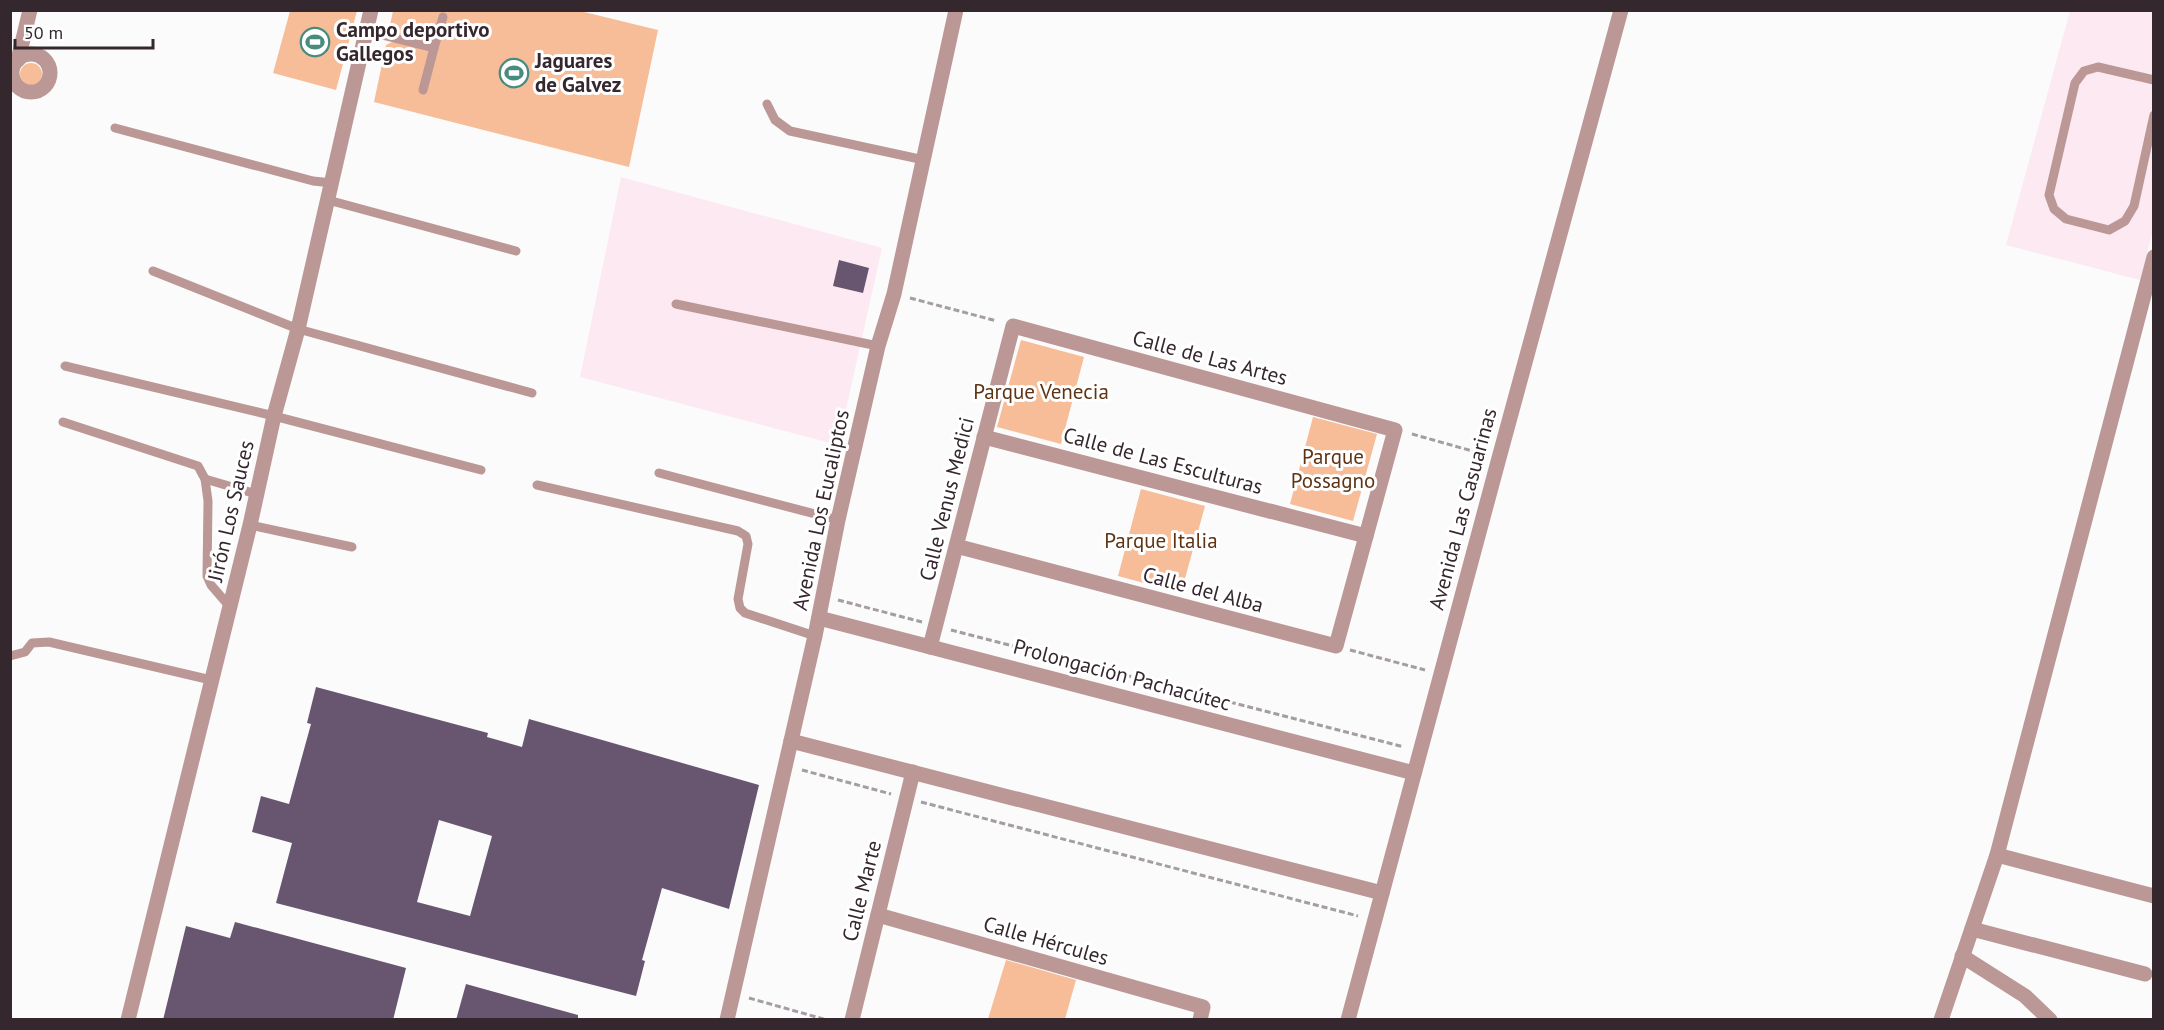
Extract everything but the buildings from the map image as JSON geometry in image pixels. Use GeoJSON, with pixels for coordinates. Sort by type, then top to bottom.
{"type":"FeatureCollection","features":[{"type":"Feature","properties":{"kind":"street"},"geometry":{"type":"LineString","coordinates":[[18,60],[30,10]]}},
{"type":"Feature","properties":{"kind":"street","name":"Jirón Los Sauces"},"geometry":{"type":"LineString","coordinates":[[128,1020],[250,525],[274,416],[298,329],[371,10]]}},
{"type":"Feature","properties":{"kind":"street","name":"Avenida Los Eucaliptos"},"geometry":{"type":"LineString","coordinates":[[727,1020],[816,636],[838,520],[878,346],[894,294],[956,10]]}},
{"type":"Feature","properties":{"kind":"street","name":"Avenida Las Casuarinas"},"geometry":{"type":"LineString","coordinates":[[1348,1020],[1498,458],[1621,10]]}},
{"type":"Feature","properties":{"kind":"street"},"geometry":{"type":"LineString","coordinates":[[1941,1020],[1996,855],[2154,257]]}},
{"type":"Feature","properties":{"kind":"street","name":"Calle de Las Artes"},"geometry":{"type":"LineString","coordinates":[[1013,326],[1395,430]]}},
{"type":"Feature","properties":{"kind":"street","name":"Calle Venus Medici"},"geometry":{"type":"LineString","coordinates":[[930,647],[1013,326]]}},
{"type":"Feature","properties":{"kind":"street"},"geometry":{"type":"LineString","coordinates":[[1336,646],[1395,430]]}},
{"type":"Feature","properties":{"kind":"street","name":"Calle de Las Esculturas"},"geometry":{"type":"LineString","coordinates":[[984,437],[1366,536]]}},
{"type":"Feature","properties":{"kind":"street","name":"Calle del Alba"},"geometry":{"type":"LineString","coordinates":[[956,546],[1336,646]]}},
{"type":"Feature","properties":{"kind":"street","name":"Prolongación Pachacútec"},"geometry":{"type":"LineString","coordinates":[[819,618],[1414,773]]}},
{"type":"Feature","properties":{"kind":"street"},"geometry":{"type":"LineString","coordinates":[[791,741],[1382,892]]}},
{"type":"Feature","properties":{"kind":"street","name":"Calle Marte"},"geometry":{"type":"LineString","coordinates":[[852,1020],[913,772]]}},
{"type":"Feature","properties":{"kind":"street"},"geometry":{"type":"LineString","coordinates":[[1996,855],[2154,896]]}},
{"type":"Feature","properties":{"kind":"street","name":"Calle Hércules"},"geometry":{"type":"LineString","coordinates":[[878,915],[1201,1013]]}},
{"type":"Feature","properties":{"kind":"street"},"geometry":{"type":"LineString","coordinates":[[1972,928],[2145,974]]}},
{"type":"Feature","properties":{"kind":"street"},"geometry":{"type":"LineString","coordinates":[[1962,956],[2025,996],[2050,1020]]}},
{"type":"Feature","properties":{"kind":"lane"},"geometry":{"type":"LineString","coordinates":[[423,90],[443,17]]}},
{"type":"Feature","properties":{"kind":"lane"},"geometry":{"type":"LineString","coordinates":[[366,31],[434,48]]}},
{"type":"Feature","properties":{"kind":"lane"},"geometry":{"type":"LineString","coordinates":[[2154,80],[2098,67],[2084,71],[2075,83],[2049,195],[2054,209],[2066,219],[2109,230],[2125,221],[2134,206],[2154,115]]}},
{"type":"Feature","properties":{"kind":"lane"},"geometry":{"type":"LineString","coordinates":[[767,104],[775,120],[790,131],[924,160]]}},
{"type":"Feature","properties":{"kind":"lane"},"geometry":{"type":"LineString","coordinates":[[115,128],[313,181],[332,183]]}},
{"type":"Feature","properties":{"kind":"lane"},"geometry":{"type":"LineString","coordinates":[[328,200],[516,251]]}},
{"type":"Feature","properties":{"kind":"lane"},"geometry":{"type":"LineString","coordinates":[[153,271],[298,329],[532,393]]}},
{"type":"Feature","properties":{"kind":"lane"},"geometry":{"type":"LineString","coordinates":[[676,304],[878,346]]}},
{"type":"Feature","properties":{"kind":"lane"},"geometry":{"type":"LineString","coordinates":[[65,366],[274,416],[481,470]]}},
{"type":"Feature","properties":{"kind":"lane"},"geometry":{"type":"LineString","coordinates":[[63,422],[198,466],[205,479],[208,501],[207,576],[211,585],[230,607]]}},
{"type":"Feature","properties":{"kind":"lane"},"geometry":{"type":"LineString","coordinates":[[659,473],[823,518],[838,520]]}},
{"type":"Feature","properties":{"kind":"lane"},"geometry":{"type":"LineString","coordinates":[[205,479],[256,494]]}},
{"type":"Feature","properties":{"kind":"lane"},"geometry":{"type":"LineString","coordinates":[[537,485],[738,531],[746,537],[748,544],[738,599],[740,608],[745,613],[816,636]]}},
{"type":"Feature","properties":{"kind":"lane"},"geometry":{"type":"LineString","coordinates":[[250,525],[352,547]]}},
{"type":"Feature","properties":{"kind":"lane"},"geometry":{"type":"LineString","coordinates":[[10,656],[25,652],[32,644],[49,642],[211,680]]}},
{"type":"Feature","properties":{"kind":"path"},"geometry":{"type":"LineString","coordinates":[[894,294],[1013,326]]}},
{"type":"Feature","properties":{"kind":"path"},"geometry":{"type":"LineString","coordinates":[[1395,430],[1498,458]]}},
{"type":"Feature","properties":{"kind":"path"},"geometry":{"type":"LineString","coordinates":[[824,597],[1420,751]]}},
{"type":"Feature","properties":{"kind":"path"},"geometry":{"type":"LineString","coordinates":[[1336,646],[1441,674]]}},
{"type":"Feature","properties":{"kind":"path"},"geometry":{"type":"LineString","coordinates":[[786,766],[1375,921]]}},
{"type":"Feature","properties":{"kind":"path"},"geometry":{"type":"LineString","coordinates":[[733,994],[827,1020]]}},
{"type":"Feature","properties":{"kind":"shaded area"},"geometry":{"type":"Polygon","coordinates":[[[2070,11],[2153,11],[2153,230],[2140,280],[2006,245],[2070,11]]]}},
{"type":"Feature","properties":{"kind":"shaded area"},"geometry":{"type":"Polygon","coordinates":[[[621,177],[882,248],[838,445],[580,377],[621,177]]]}},
{"type":"Feature","properties":{"kind":"green space","name":"Campo deportivo Gallegos"},"geometry":{"type":"Polygon","coordinates":[[[290,11],[357,11],[336,90],[273,73],[290,11]]]}},
{"type":"Feature","properties":{"kind":"green space","name":"Jaguares de Galvez"},"geometry":{"type":"Polygon","coordinates":[[[393,11],[580,11],[658,30],[629,167],[374,102],[386,45],[392,42],[395,30],[390,25],[393,11]]]}},
{"type":"Feature","properties":{"kind":"green space"},"geometry":{"type":"Polygon","coordinates":[[[31,63],[39,66],[42,74],[39,82],[31,85],[23,82],[20,74],[23,66],[31,63]]]}},
{"type":"Feature","properties":{"kind":"green space","name":"Parque Venecia"},"geometry":{"type":"Polygon","coordinates":[[[1021,340],[1084,357],[1061,444],[997,427],[1021,340]]]}},
{"type":"Feature","properties":{"kind":"green space","name":"Parque Possagno"},"geometry":{"type":"Polygon","coordinates":[[[1313,417],[1377,434],[1353,521],[1290,504],[1313,417]]]}},
{"type":"Feature","properties":{"kind":"green space","name":"Parque Italia"},"geometry":{"type":"Polygon","coordinates":[[[1141,489],[1205,506],[1181,593],[1118,576],[1141,489]]]}},
{"type":"Feature","properties":{"kind":"green space"},"geometry":{"type":"Polygon","coordinates":[[[1006,960],[1076,980],[1065,1019],[988,1019],[1006,960]]]}},
{"type":"Feature","properties":{"kind":"place","name":"Campo deportivo Gallegos"},"geometry":{"type":"Point","coordinates":[315,42]}},
{"type":"Feature","properties":{"kind":"place","name":"Jaguares de Galvez"},"geometry":{"type":"Point","coordinates":[514,73]}}]}
